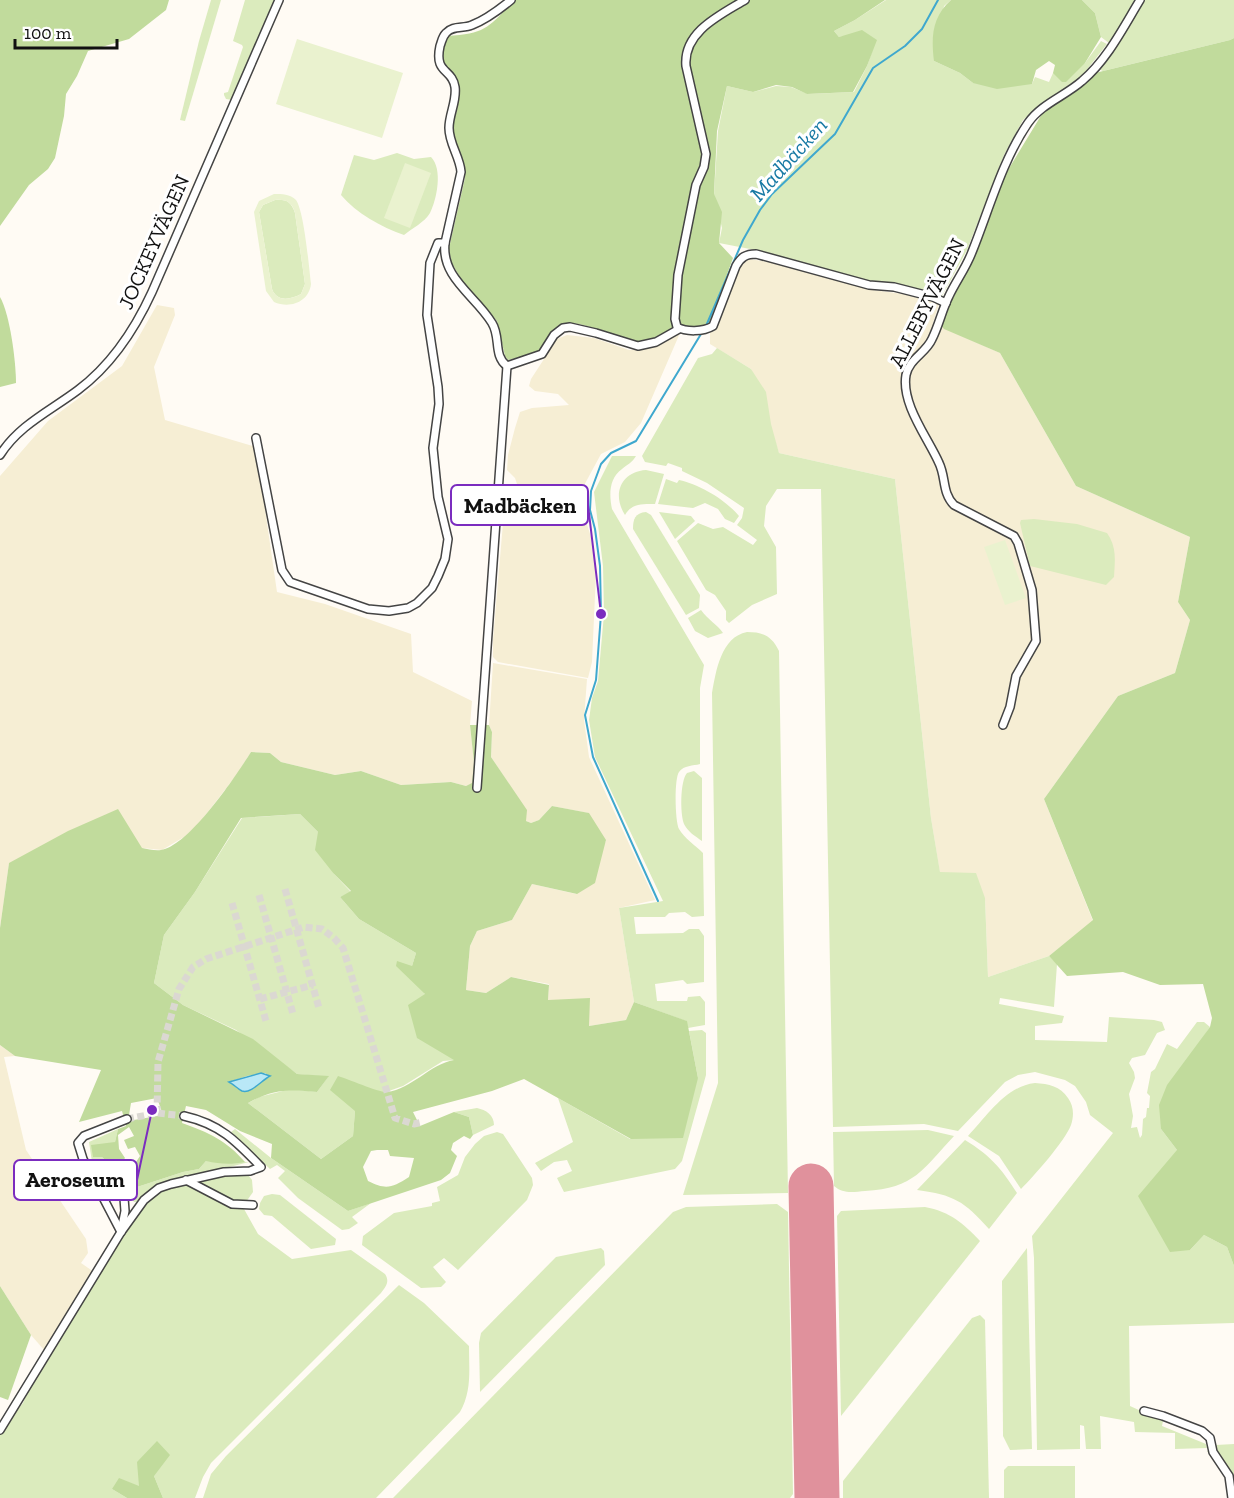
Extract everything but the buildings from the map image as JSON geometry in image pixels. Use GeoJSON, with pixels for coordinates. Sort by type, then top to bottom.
{"type":"FeatureCollection","features":[{"type":"Feature","properties":{"kind":"street","name":"JOCKEYVÄGEN"},"geometry":{"type":"LineString","coordinates":[[0,455],[13,437],[37,417],[92,379],[135,326],[279,0]]}},
{"type":"Feature","properties":{"kind":"street"},"geometry":{"type":"LineString","coordinates":[[477,788],[507,366],[500,359],[492,323],[448,267],[444,254],[461,172],[459,161],[452,147],[449,125],[455,89],[453,81],[442,68],[438,56],[442,38],[447,31],[454,27],[473,25],[511,0]]}},
{"type":"Feature","properties":{"kind":"street"},"geometry":{"type":"LineString","coordinates":[[679,328],[675,319],[678,275],[696,185],[704,167],[706,154],[688,77],[686,52],[696,34],[745,0]]}},
{"type":"Feature","properties":{"kind":"street","name":"ALLEBYVÄGEN"},"geometry":{"type":"LineString","coordinates":[[1003,725],[1010,707],[1016,676],[1036,641],[1032,590],[1014,536],[954,505],[949,500],[941,466],[915,418],[906,384],[908,369],[913,360],[931,342],[946,303],[969,261],[1001,178],[1029,122],[1042,108],[1078,85],[1095,69],[1140,0]]}},
{"type":"Feature","properties":{"kind":"street"},"geometry":{"type":"LineString","coordinates":[[256,438],[282,570],[290,582],[380,611],[408,608],[426,596],[445,559],[448,539],[440,509],[433,448],[439,404],[427,315],[430,262],[438,243],[445,243]]}},
{"type":"Feature","properties":{"kind":"street"},"geometry":{"type":"LineString","coordinates":[[507,366],[542,354],[554,335],[563,328],[570,327],[596,333],[638,346],[656,342],[679,328],[706,330],[713,326],[736,266],[740,259],[748,254],[756,254],[869,285],[894,287],[933,297],[946,303]]}},
{"type":"Feature","properties":{"kind":"street"},"geometry":{"type":"LineString","coordinates":[[0,1430],[121,1232],[144,1200],[159,1188],[186,1180],[224,1172],[250,1171],[261,1167],[226,1133],[204,1120],[184,1116]]}},
{"type":"Feature","properties":{"kind":"street"},"geometry":{"type":"LineString","coordinates":[[121,1232],[79,1150],[80,1140],[127,1119]]}},
{"type":"Feature","properties":{"kind":"street"},"geometry":{"type":"LineString","coordinates":[[88,1168],[100,1168],[109,1172],[124,1198],[125,1211],[121,1232]]}},
{"type":"Feature","properties":{"kind":"street"},"geometry":{"type":"LineString","coordinates":[[186,1180],[232,1203],[253,1205]]}},
{"type":"Feature","properties":{"kind":"street"},"geometry":{"type":"LineString","coordinates":[[1144,1411],[1163,1416],[1207,1435],[1210,1438],[1213,1452],[1229,1476],[1232,1498]]}},
{"type":"Feature","properties":{"kind":"shaded area"},"geometry":{"type":"Polygon","coordinates":[[[749,259],[939,304],[933,323],[1000,353],[1076,486],[1190,537],[1178,602],[1190,620],[1175,673],[1118,696],[1044,799],[1093,921],[1049,956],[988,977],[985,898],[940,873],[931,818],[895,479],[779,453],[751,369],[710,344],[710,331],[714,328],[736,270],[749,259]]]}},
{"type":"Feature","properties":{"kind":"shaded area"},"geometry":{"type":"Polygon","coordinates":[[[157,305],[174,308],[175,315],[154,367],[165,420],[256,447],[277,592],[325,604],[411,634],[413,672],[472,701],[470,725],[474,763],[472,784],[466,786],[451,782],[401,785],[361,771],[335,775],[281,762],[270,753],[251,752],[238,773],[197,826],[162,850],[142,848],[9,863],[0,928],[0,476],[48,421],[122,366],[157,305]]]}},
{"type":"Feature","properties":{"kind":"shaded area"},"geometry":{"type":"Polygon","coordinates":[[[680,333],[641,423],[625,442],[601,454],[581,491],[582,509],[591,537],[596,573],[592,662],[588,678],[498,662],[493,657],[493,640],[503,523],[511,491],[518,487],[515,478],[507,470],[508,455],[515,428],[520,412],[532,408],[569,405],[558,394],[535,391],[529,386],[531,379],[557,339],[567,335],[594,338],[629,350],[641,350],[651,348],[680,333]]]}},
{"type":"Feature","properties":{"kind":"shaded area"},"geometry":{"type":"Polygon","coordinates":[[[493,663],[587,679],[584,720],[589,757],[655,900],[619,908],[634,1002],[626,1020],[589,1026],[548,1000],[549,984],[511,977],[486,993],[466,990],[470,946],[477,931],[512,920],[532,884],[576,894],[606,841],[588,813],[552,806],[539,820],[531,823],[526,821],[526,810],[491,757],[492,732],[489,725],[493,663]]]}},
{"type":"Feature","properties":{"kind":"shaded area"},"geometry":{"type":"Polygon","coordinates":[[[0,1045],[15,1056],[4,1057],[26,1150],[86,1239],[88,1253],[81,1263],[94,1272],[45,1351],[31,1335],[0,1286],[0,1045]]]}},
{"type":"Feature","properties":{"kind":"green space"},"geometry":{"type":"Polygon","coordinates":[[[0,0],[169,0],[166,10],[129,39],[88,51],[66,94],[55,158],[48,169],[29,185],[0,226],[0,0]]]}},
{"type":"Feature","properties":{"kind":"green space"},"geometry":{"type":"Polygon","coordinates":[[[211,0],[221,0],[185,121],[180,120],[199,41],[211,0]]]}},
{"type":"Feature","properties":{"kind":"green space"},"geometry":{"type":"Polygon","coordinates":[[[245,0],[276,0],[232,100],[226,99],[224,93],[228,92],[243,47],[233,41],[245,0]]]}},
{"type":"Feature","properties":{"kind":"green space"},"geometry":{"type":"Polygon","coordinates":[[[515,0],[885,0],[834,31],[839,37],[862,30],[877,40],[867,66],[853,92],[807,94],[792,87],[776,85],[753,92],[727,86],[717,131],[714,194],[722,212],[719,243],[733,258],[706,328],[676,324],[655,340],[640,343],[631,342],[588,326],[567,324],[553,331],[539,352],[508,360],[505,356],[497,321],[463,282],[451,262],[449,248],[465,178],[451,127],[457,111],[459,90],[441,56],[447,36],[479,31],[499,17],[515,0]]]}},
{"type":"Feature","properties":{"kind":"green space"},"geometry":{"type":"Polygon","coordinates":[[[886,0],[951,0],[944,6],[934,61],[960,73],[973,83],[1032,84],[1035,77],[1049,82],[1053,73],[1085,63],[1101,41],[1107,44],[1082,76],[1036,108],[1023,120],[1004,155],[967,250],[942,296],[894,285],[870,283],[750,249],[719,243],[722,228],[714,195],[718,131],[727,86],[753,92],[776,86],[791,87],[808,94],[854,92],[867,66],[876,40],[839,37],[834,31],[886,0]]]}},
{"type":"Feature","properties":{"kind":"green space"},"geometry":{"type":"Polygon","coordinates":[[[951,0],[1082,0],[1095,13],[1101,37],[1085,63],[1066,82],[1062,82],[1053,73],[1055,65],[1049,61],[1036,70],[1032,84],[997,89],[973,83],[960,73],[934,61],[933,44],[936,20],[951,0]]]}},
{"type":"Feature","properties":{"kind":"green space"},"geometry":{"type":"Polygon","coordinates":[[[1082,0],[1234,0],[1234,38],[1103,71],[1098,69],[1113,46],[1101,37],[1095,13],[1082,0]]]}},
{"type":"Feature","properties":{"kind":"green space"},"geometry":{"type":"Polygon","coordinates":[[[1234,38],[1234,1266],[1227,1247],[1204,1235],[1190,1250],[1170,1252],[1138,1196],[1177,1150],[1161,1129],[1159,1105],[1167,1085],[1210,1027],[1212,1018],[1203,984],[1160,985],[1123,972],[1067,976],[1049,956],[1093,920],[1044,799],[1118,696],[1175,673],[1190,620],[1178,602],[1190,537],[1076,486],[1000,353],[944,329],[940,324],[976,252],[1005,175],[1042,114],[1095,73],[1234,38]]]}},
{"type":"Feature","properties":{"kind":"green space"},"geometry":{"type":"Polygon","coordinates":[[[297,39],[403,73],[382,138],[276,104],[297,39]]]}},
{"type":"Feature","properties":{"kind":"green space"},"geometry":{"type":"Polygon","coordinates":[[[397,153],[414,159],[431,157],[435,162],[438,176],[437,192],[430,213],[404,235],[370,219],[341,195],[354,155],[374,160],[397,153]]]}},
{"type":"Feature","properties":{"kind":"green space"},"geometry":{"type":"Polygon","coordinates":[[[405,163],[431,173],[410,228],[384,218],[405,163]]]}},
{"type":"Feature","properties":{"kind":"green space"},"geometry":{"type":"Polygon","coordinates":[[[274,194],[283,194],[294,198],[299,206],[311,284],[307,295],[298,302],[286,305],[274,302],[266,291],[254,212],[259,201],[274,194]],[[279,200],[263,205],[259,212],[272,289],[277,296],[284,299],[301,294],[305,284],[294,209],[285,201],[279,200]]]}},
{"type":"Feature","properties":{"kind":"green space"},"geometry":{"type":"Polygon","coordinates":[[[275,200],[288,202],[295,213],[305,284],[301,294],[293,298],[280,298],[272,289],[259,212],[263,205],[275,200]]]}},
{"type":"Feature","properties":{"kind":"green space"},"geometry":{"type":"Polygon","coordinates":[[[0,297],[4,305],[14,351],[16,383],[0,387],[0,297]]]}},
{"type":"Feature","properties":{"kind":"green space"},"geometry":{"type":"Polygon","coordinates":[[[717,348],[751,369],[766,392],[779,453],[895,479],[931,818],[940,872],[976,873],[985,898],[988,977],[1049,956],[1057,964],[1054,1007],[1000,998],[999,1004],[1064,1016],[1062,1023],[1035,1026],[1035,1040],[1107,1042],[1109,1017],[1162,1022],[1165,1030],[1157,1033],[1145,1055],[1132,1058],[1129,1063],[1135,1078],[1129,1094],[1133,1116],[1131,1128],[1137,1127],[1140,1138],[1143,1119],[1149,1108],[1150,1096],[1147,1093],[1151,1072],[1155,1069],[1167,1044],[1177,1049],[1197,1022],[1204,1022],[1210,1027],[1194,1051],[1161,1129],[1177,1150],[1190,1250],[1204,1235],[1227,1247],[1234,1266],[1234,1323],[1129,1326],[1130,1406],[1163,1421],[1162,1426],[1206,1444],[1207,1448],[1175,1449],[1175,1433],[1135,1432],[1134,1422],[1100,1416],[1101,1449],[1086,1449],[1084,1426],[1080,1425],[1080,1449],[1037,1450],[1032,1236],[1113,1133],[1090,1115],[1086,1102],[1075,1086],[1065,1080],[1035,1072],[1018,1075],[1005,1082],[958,1131],[924,1124],[833,1127],[821,489],[777,489],[766,506],[764,526],[776,547],[777,594],[752,605],[729,623],[726,620],[726,611],[715,595],[706,590],[677,541],[698,523],[713,529],[723,527],[753,545],[757,540],[737,525],[742,518],[744,508],[707,483],[682,471],[682,468],[668,463],[666,466],[645,462],[642,456],[698,358],[712,354],[717,348]]]}},
{"type":"Feature","properties":{"kind":"green space"},"geometry":{"type":"Polygon","coordinates":[[[612,456],[636,456],[612,482],[610,498],[612,509],[704,665],[700,688],[700,764],[686,767],[679,772],[676,783],[676,800],[679,829],[703,853],[704,916],[692,917],[685,912],[669,913],[665,917],[634,917],[636,934],[683,933],[689,929],[699,929],[704,936],[704,982],[687,984],[683,980],[655,984],[657,1001],[687,1001],[688,997],[700,996],[705,1002],[705,1025],[688,1028],[686,1021],[634,1002],[619,908],[663,901],[595,757],[589,720],[592,698],[598,681],[604,614],[603,566],[594,492],[612,456]]]}},
{"type":"Feature","properties":{"kind":"green space"},"geometry":{"type":"Polygon","coordinates":[[[646,470],[664,474],[655,504],[634,506],[625,515],[619,500],[621,486],[630,475],[646,470]]]}},
{"type":"Feature","properties":{"kind":"green space"},"geometry":{"type":"Polygon","coordinates":[[[666,479],[677,483],[679,480],[687,482],[703,489],[727,504],[739,516],[734,523],[725,519],[718,509],[705,503],[693,508],[658,504],[666,479]]]}},
{"type":"Feature","properties":{"kind":"green space"},"geometry":{"type":"Polygon","coordinates":[[[646,512],[651,515],[700,595],[699,608],[686,615],[633,529],[635,517],[646,512]]]}},
{"type":"Feature","properties":{"kind":"green space"},"geometry":{"type":"Polygon","coordinates":[[[659,512],[691,516],[695,521],[675,539],[659,512]]]}},
{"type":"Feature","properties":{"kind":"green space"},"geometry":{"type":"Polygon","coordinates":[[[1034,519],[1077,524],[1107,533],[1114,549],[1114,577],[1106,585],[1030,566],[1020,523],[1021,520],[1034,519]]]}},
{"type":"Feature","properties":{"kind":"green space"},"geometry":{"type":"Polygon","coordinates":[[[1005,540],[1026,598],[1005,605],[984,547],[1005,540]]]}},
{"type":"Feature","properties":{"kind":"green space"},"geometry":{"type":"Polygon","coordinates":[[[701,610],[723,633],[708,638],[695,631],[688,618],[701,610]]]}},
{"type":"Feature","properties":{"kind":"green space"},"geometry":{"type":"Polygon","coordinates":[[[747,632],[766,636],[779,651],[788,1193],[683,1195],[718,1083],[712,693],[721,656],[731,641],[747,632]]]}},
{"type":"Feature","properties":{"kind":"green space"},"geometry":{"type":"Polygon","coordinates":[[[470,725],[489,725],[492,732],[491,757],[527,810],[526,821],[531,823],[539,820],[552,806],[589,813],[606,840],[595,883],[577,894],[532,884],[512,920],[477,931],[470,946],[466,990],[486,993],[511,977],[549,985],[548,1000],[590,998],[589,1026],[626,1020],[634,1002],[687,1021],[698,1078],[683,1138],[631,1139],[524,1079],[492,1091],[413,1112],[420,1126],[454,1112],[469,1117],[473,1135],[470,1139],[464,1136],[453,1143],[451,1150],[457,1156],[450,1173],[441,1180],[348,1211],[271,1158],[272,1144],[240,1131],[206,1110],[186,1106],[182,1123],[216,1138],[231,1148],[245,1162],[225,1164],[206,1161],[199,1169],[134,1188],[102,1157],[93,1157],[91,1145],[115,1142],[118,1129],[126,1126],[122,1111],[79,1122],[101,1070],[15,1056],[0,1045],[0,928],[9,863],[68,831],[118,809],[142,848],[161,850],[172,846],[198,824],[235,777],[251,752],[270,753],[281,762],[335,775],[361,771],[401,785],[451,782],[466,786],[472,783],[474,763],[470,725]],[[300,814],[241,818],[195,892],[164,935],[154,983],[183,1005],[253,1039],[297,1074],[329,1076],[317,1092],[281,1091],[248,1103],[321,1159],[353,1136],[355,1111],[330,1090],[338,1076],[387,1092],[405,1086],[437,1066],[454,1060],[417,1038],[408,1005],[425,994],[396,966],[397,961],[412,966],[416,953],[359,919],[340,897],[351,891],[315,850],[318,832],[300,814]],[[265,1073],[229,1082],[247,1090],[269,1076],[265,1073]],[[157,1098],[131,1103],[128,1121],[163,1115],[157,1098]],[[129,1127],[118,1135],[119,1149],[125,1158],[118,1168],[123,1175],[128,1174],[140,1156],[135,1147],[128,1149],[124,1140],[134,1136],[129,1127]],[[388,1150],[371,1151],[363,1167],[368,1181],[384,1187],[398,1184],[409,1177],[414,1158],[390,1156],[388,1150]]]}},
{"type":"Feature","properties":{"kind":"green space"},"geometry":{"type":"Polygon","coordinates":[[[694,771],[702,778],[702,841],[686,827],[682,813],[681,798],[685,777],[687,773],[694,771]]]}},
{"type":"Feature","properties":{"kind":"green space"},"geometry":{"type":"Polygon","coordinates":[[[300,814],[318,832],[334,874],[351,892],[340,897],[359,919],[416,953],[412,966],[455,1060],[443,1061],[403,1086],[386,1092],[355,1111],[353,1136],[321,1159],[248,1103],[259,1097],[291,1089],[317,1092],[328,1077],[297,1074],[236,1030],[183,1005],[154,983],[164,935],[195,892],[242,818],[300,814]]]}},
{"type":"Feature","properties":{"kind":"green space"},"geometry":{"type":"Polygon","coordinates":[[[702,1030],[706,1033],[706,1075],[682,1161],[675,1169],[564,1192],[557,1178],[572,1171],[567,1160],[554,1162],[541,1171],[535,1163],[573,1142],[558,1098],[630,1139],[698,1078],[689,1031],[702,1030]]]}},
{"type":"Feature","properties":{"kind":"green space"},"geometry":{"type":"Polygon","coordinates":[[[1035,1083],[1058,1088],[1071,1104],[1073,1118],[1068,1132],[1021,1189],[999,1156],[968,1136],[1006,1096],[1025,1085],[1035,1083]]]}},
{"type":"Feature","properties":{"kind":"green space"},"geometry":{"type":"Polygon","coordinates":[[[477,1108],[493,1118],[494,1125],[473,1135],[469,1117],[454,1112],[477,1108]]]}},
{"type":"Feature","properties":{"kind":"green space"},"geometry":{"type":"Polygon","coordinates":[[[118,1129],[115,1142],[94,1157],[102,1157],[134,1188],[199,1169],[206,1161],[249,1162],[160,1185],[138,1202],[134,1202],[112,1169],[103,1162],[92,1162],[89,1142],[118,1129]]]}},
{"type":"Feature","properties":{"kind":"green space"},"geometry":{"type":"Polygon","coordinates":[[[235,1129],[271,1158],[348,1211],[371,1203],[352,1217],[358,1223],[349,1229],[342,1230],[298,1198],[278,1178],[285,1171],[277,1165],[270,1169],[231,1132],[235,1129]]]}},
{"type":"Feature","properties":{"kind":"green space"},"geometry":{"type":"Polygon","coordinates":[[[928,1130],[954,1136],[925,1168],[907,1181],[896,1186],[856,1192],[837,1189],[834,1186],[833,1132],[928,1130]]]}},
{"type":"Feature","properties":{"kind":"green space"},"geometry":{"type":"Polygon","coordinates":[[[497,1132],[503,1134],[532,1178],[533,1185],[527,1200],[458,1270],[444,1258],[433,1267],[446,1282],[441,1287],[421,1288],[362,1245],[363,1236],[394,1213],[432,1206],[432,1203],[440,1201],[437,1187],[458,1175],[465,1157],[475,1144],[484,1136],[497,1132]]]}},
{"type":"Feature","properties":{"kind":"green space"},"geometry":{"type":"Polygon","coordinates":[[[965,1140],[995,1163],[1017,1193],[989,1229],[958,1201],[940,1194],[917,1190],[965,1140]]]}},
{"type":"Feature","properties":{"kind":"green space"},"geometry":{"type":"Polygon","coordinates":[[[218,1175],[249,1176],[252,1180],[253,1192],[246,1202],[235,1203],[191,1182],[218,1175]]]}},
{"type":"Feature","properties":{"kind":"green space"},"geometry":{"type":"Polygon","coordinates":[[[187,1183],[244,1209],[258,1234],[292,1259],[351,1250],[385,1274],[386,1286],[211,1463],[195,1498],[163,1498],[154,1476],[139,1486],[112,1489],[127,1498],[0,1498],[0,1434],[23,1403],[32,1382],[137,1212],[159,1192],[187,1183]]]}},
{"type":"Feature","properties":{"kind":"green space"},"geometry":{"type":"Polygon","coordinates":[[[280,1195],[336,1239],[335,1245],[311,1249],[272,1216],[264,1215],[259,1209],[260,1203],[264,1196],[280,1195]]]}},
{"type":"Feature","properties":{"kind":"green space"},"geometry":{"type":"Polygon","coordinates":[[[777,1204],[788,1212],[793,1494],[790,1498],[393,1498],[673,1212],[686,1207],[777,1204]]]}},
{"type":"Feature","properties":{"kind":"green space"},"geometry":{"type":"Polygon","coordinates":[[[925,1207],[955,1219],[980,1241],[841,1416],[837,1216],[841,1211],[925,1207]]]}},
{"type":"Feature","properties":{"kind":"green space"},"geometry":{"type":"Polygon","coordinates":[[[601,1248],[604,1251],[605,1265],[480,1392],[479,1343],[481,1333],[556,1257],[601,1248]]]}},
{"type":"Feature","properties":{"kind":"green space"},"geometry":{"type":"Polygon","coordinates":[[[1027,1248],[1032,1449],[1010,1450],[1003,1436],[1002,1281],[1027,1248]]]}},
{"type":"Feature","properties":{"kind":"green space"},"geometry":{"type":"Polygon","coordinates":[[[399,1285],[424,1303],[469,1346],[468,1388],[460,1412],[376,1498],[203,1498],[211,1474],[226,1456],[399,1285]]]}},
{"type":"Feature","properties":{"kind":"green space"},"geometry":{"type":"Polygon","coordinates":[[[0,1286],[31,1335],[8,1400],[0,1397],[0,1286]]]}},
{"type":"Feature","properties":{"kind":"green space"},"geometry":{"type":"Polygon","coordinates":[[[980,1315],[985,1320],[989,1498],[843,1498],[843,1481],[972,1318],[980,1315]]]}},
{"type":"Feature","properties":{"kind":"green space"},"geometry":{"type":"Polygon","coordinates":[[[157,1441],[170,1455],[154,1476],[163,1498],[127,1498],[112,1489],[119,1478],[139,1486],[137,1462],[157,1441]]]}},
{"type":"Feature","properties":{"kind":"green space"},"geometry":{"type":"Polygon","coordinates":[[[1234,1444],[1234,1490],[1207,1451],[1218,1452],[1216,1445],[1234,1444]]]}},
{"type":"Feature","properties":{"kind":"green space"},"geometry":{"type":"Polygon","coordinates":[[[1008,1466],[1075,1466],[1075,1498],[1004,1498],[1004,1470],[1008,1466]]]}},
{"type":"Feature","properties":{"kind":"water"},"geometry":{"type":"Polygon","coordinates":[[[261,1073],[270,1076],[249,1090],[242,1091],[229,1082],[261,1073]]]}},
{"type":"Feature","properties":{"kind":"waterway","name":"Madbäcken"},"geometry":{"type":"LineString","coordinates":[[706,326],[743,240],[760,210],[772,194],[835,134],[873,68],[905,46],[922,29],[938,0]]}},
{"type":"Feature","properties":{"kind":"waterway","name":"Madbäcken"},"geometry":{"type":"LineString","coordinates":[[658,901],[593,757],[585,715],[596,680],[601,614],[600,566],[590,510],[591,491],[601,464],[611,453],[636,441],[701,334]]}},
{"type":"Feature","properties":{"kind":"runway"},"geometry":{"type":"LineString","coordinates":[[811,1186],[817,1498]]}},
{"type":"Feature","properties":{"kind":"tunnel"},"geometry":{"type":"LineString","coordinates":[[285,889],[319,1008]]}},
{"type":"Feature","properties":{"kind":"tunnel"},"geometry":{"type":"LineString","coordinates":[[259,895],[293,1014]]}},
{"type":"Feature","properties":{"kind":"tunnel"},"geometry":{"type":"LineString","coordinates":[[232,903],[266,1021]]}},
{"type":"Feature","properties":{"kind":"tunnel"},"geometry":{"type":"LineString","coordinates":[[157,1113],[158,1062],[179,989],[193,967],[206,959],[304,927],[322,929],[343,948],[395,1118],[414,1124],[423,1122]]}},
{"type":"Feature","properties":{"kind":"tunnel"},"geometry":{"type":"LineString","coordinates":[[260,999],[313,985]]}},
{"type":"Feature","properties":{"kind":"tunnel"},"geometry":{"type":"LineString","coordinates":[[127,1119],[157,1113],[184,1116]]}},
{"type":"Feature","properties":{"kind":"place","name":"Madbäcken"},"geometry":{"type":"Point","coordinates":[601,614]}},
{"type":"Feature","properties":{"kind":"place","name":"Aeroseum"},"geometry":{"type":"Point","coordinates":[152,1110]}}]}
